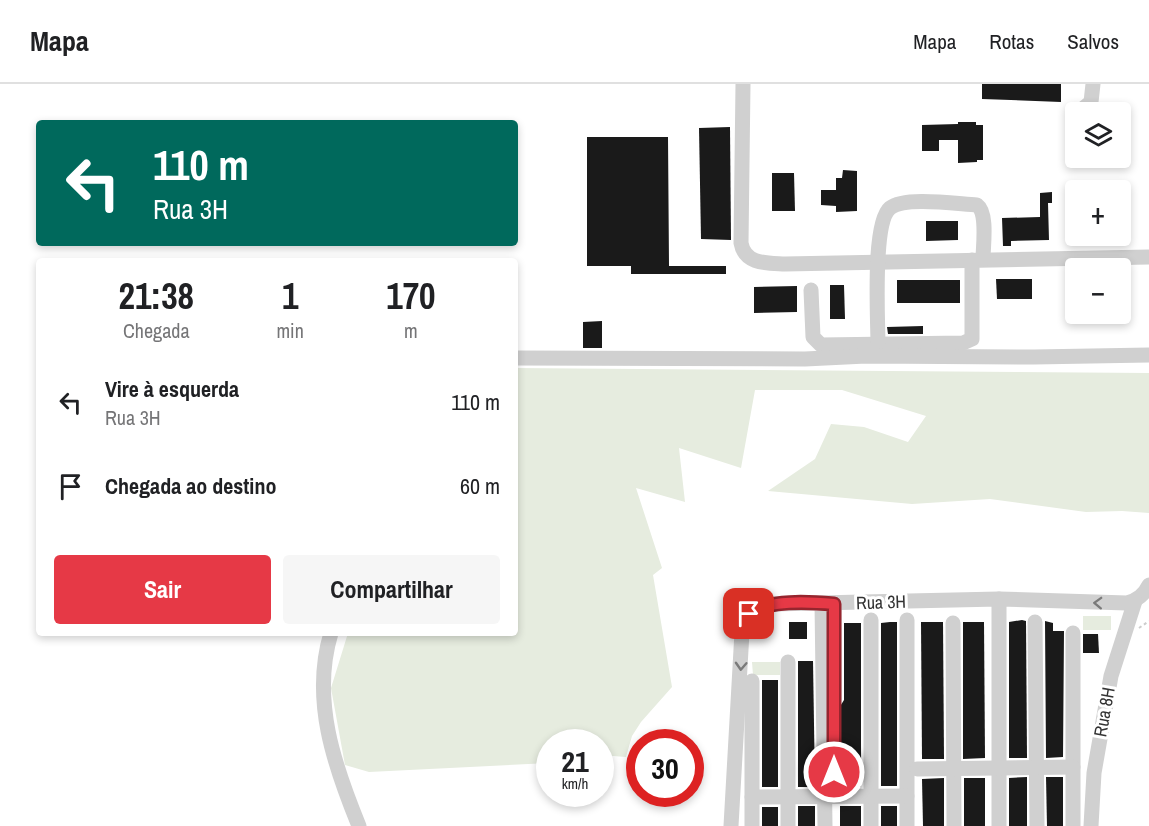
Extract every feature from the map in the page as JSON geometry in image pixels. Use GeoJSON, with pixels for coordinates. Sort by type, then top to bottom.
{"type":"FeatureCollection","features":[{"type":"Feature","properties":{"kind":"street"},"geometry":{"type":"LineString","coordinates":[[743,84],[740,226],[741,243],[745,254],[750,259],[770,263],[1149,257]]}},
{"type":"Feature","properties":{"kind":"street"},"geometry":{"type":"LineString","coordinates":[[1091,102],[1093,84]]}},
{"type":"Feature","properties":{"kind":"street"},"geometry":{"type":"LineString","coordinates":[[811,290],[813,337],[821,345],[878,345],[963,343],[972,339],[983,215],[981,207],[910,202],[890,208],[882,218],[877,262],[878,345]]}},
{"type":"Feature","properties":{"kind":"street"},"geometry":{"type":"LineString","coordinates":[[518,358],[805,359],[866,356],[1149,355]]}},
{"type":"Feature","properties":{"kind":"street"},"geometry":{"type":"LineString","coordinates":[[1136,601],[1149,585]]}},
{"type":"Feature","properties":{"kind":"street"},"geometry":{"type":"LineString","coordinates":[[990,826],[994,769],[994,599]]}},
{"type":"Feature","properties":{"kind":"street","name":"Rua 3H"},"geometry":{"type":"LineString","coordinates":[[731,826],[744,622],[749,614],[762,606],[994,599],[1115,604],[1136,601]]}},
{"type":"Feature","properties":{"kind":"street","name":"Rua 8H"},"geometry":{"type":"LineString","coordinates":[[1091,826],[1094,773],[1111,676],[1136,601]]}},
{"type":"Feature","properties":{"kind":"street"},"geometry":{"type":"LineString","coordinates":[[828,603],[830,796],[835,826]]}},
{"type":"Feature","properties":{"kind":"street"},"geometry":{"type":"LineString","coordinates":[[871,620],[872,826]]}},
{"type":"Feature","properties":{"kind":"street"},"geometry":{"type":"LineString","coordinates":[[907,826],[911,622],[917,826]]}},
{"type":"Feature","properties":{"kind":"street"},"geometry":{"type":"LineString","coordinates":[[1035,622],[1037,826]]}},
{"type":"Feature","properties":{"kind":"street"},"geometry":{"type":"LineString","coordinates":[[953,623],[954,826]]}},
{"type":"Feature","properties":{"kind":"street"},"geometry":{"type":"LineString","coordinates":[[1072,633],[1073,826]]}},
{"type":"Feature","properties":{"kind":"street"},"geometry":{"type":"LineString","coordinates":[[331,636],[324,679],[325,713],[337,769],[358,826]]}},
{"type":"Feature","properties":{"kind":"street"},"geometry":{"type":"LineString","coordinates":[[788,662],[788,826]]}},
{"type":"Feature","properties":{"kind":"street"},"geometry":{"type":"LineString","coordinates":[[752,681],[752,826]]}},
{"type":"Feature","properties":{"kind":"street"},"geometry":{"type":"LineString","coordinates":[[917,769],[1073,767]]}},
{"type":"Feature","properties":{"kind":"street"},"geometry":{"type":"LineString","coordinates":[[994,769],[999,826]]}},
{"type":"Feature","properties":{"kind":"street"},"geometry":{"type":"LineString","coordinates":[[825,826],[830,796]]}},
{"type":"Feature","properties":{"kind":"street"},"geometry":{"type":"LineString","coordinates":[[752,797],[907,796]]}},
{"type":"Feature","properties":{"kind":"shaded area"},"geometry":{"type":"Polygon","coordinates":[[[518,368],[1149,373],[1149,513],[1086,512],[990,499],[912,504],[768,491],[815,459],[831,424],[864,427],[908,442],[926,416],[842,390],[755,390],[741,468],[679,448],[685,502],[636,488],[662,568],[653,575],[672,687],[636,729],[626,729],[626,757],[614,756],[614,729],[536,729],[536,764],[369,772],[345,765],[331,688],[347,636],[518,636],[518,368]]]}},
{"type":"Feature","properties":{"kind":"shaded area"},"geometry":{"type":"Polygon","coordinates":[[[1083,616],[1111,616],[1111,630],[1083,630],[1083,616]]]}},
{"type":"Feature","properties":{"kind":"shaded area"},"geometry":{"type":"Polygon","coordinates":[[[752,662],[780,662],[780,675],[753,675],[752,662]]]}},
{"type":"Feature","properties":{"kind":"building"},"geometry":{"type":"Polygon","coordinates":[[[982,84],[1061,84],[1061,102],[982,99],[982,84]]]}},
{"type":"Feature","properties":{"kind":"building"},"geometry":{"type":"Polygon","coordinates":[[[958,122],[976,122],[976,125],[983,125],[983,160],[958,163],[958,140],[939,140],[939,151],[922,151],[922,125],[958,124],[958,122]]]}},
{"type":"Feature","properties":{"kind":"building"},"geometry":{"type":"Polygon","coordinates":[[[730,127],[731,240],[701,239],[699,128],[730,127]]]}},
{"type":"Feature","properties":{"kind":"building"},"geometry":{"type":"Polygon","coordinates":[[[587,137],[668,137],[669,266],[726,266],[726,274],[631,274],[631,266],[587,266],[587,137]]]}},
{"type":"Feature","properties":{"kind":"building"},"geometry":{"type":"Polygon","coordinates":[[[843,170],[857,171],[857,211],[836,212],[836,206],[821,205],[821,190],[836,190],[836,178],[842,178],[843,170]]]}},
{"type":"Feature","properties":{"kind":"building"},"geometry":{"type":"Polygon","coordinates":[[[772,173],[794,173],[795,211],[772,211],[772,173]]]}},
{"type":"Feature","properties":{"kind":"building"},"geometry":{"type":"Polygon","coordinates":[[[1052,192],[1052,203],[1048,203],[1049,240],[1011,241],[1011,246],[1003,246],[1002,218],[1040,217],[1040,193],[1052,192]]]}},
{"type":"Feature","properties":{"kind":"building"},"geometry":{"type":"Polygon","coordinates":[[[926,221],[958,221],[958,240],[926,241],[926,221]]]}},
{"type":"Feature","properties":{"kind":"building"},"geometry":{"type":"Polygon","coordinates":[[[996,279],[1032,279],[1032,299],[997,299],[996,279]]]}},
{"type":"Feature","properties":{"kind":"building"},"geometry":{"type":"Polygon","coordinates":[[[897,280],[960,280],[960,303],[897,303],[897,280]]]}},
{"type":"Feature","properties":{"kind":"building"},"geometry":{"type":"Polygon","coordinates":[[[830,285],[844,285],[845,319],[830,319],[830,285]]]}},
{"type":"Feature","properties":{"kind":"building"},"geometry":{"type":"Polygon","coordinates":[[[797,286],[797,312],[754,313],[754,287],[797,286]]]}},
{"type":"Feature","properties":{"kind":"building"},"geometry":{"type":"Polygon","coordinates":[[[602,321],[602,348],[583,348],[583,322],[602,321]]]}},
{"type":"Feature","properties":{"kind":"building"},"geometry":{"type":"Polygon","coordinates":[[[923,326],[923,334],[888,334],[887,327],[923,326]]]}},
{"type":"Feature","properties":{"kind":"building"},"geometry":{"type":"Polygon","coordinates":[[[1026,621],[1027,758],[1009,758],[1009,622],[1026,621]]]}},
{"type":"Feature","properties":{"kind":"building"},"geometry":{"type":"Polygon","coordinates":[[[1045,621],[1053,623],[1053,631],[1064,631],[1063,757],[1046,758],[1045,621]]]}},
{"type":"Feature","properties":{"kind":"building"},"geometry":{"type":"Polygon","coordinates":[[[789,622],[807,622],[807,639],[789,639],[789,622]]]}},
{"type":"Feature","properties":{"kind":"building"},"geometry":{"type":"Polygon","coordinates":[[[897,622],[897,786],[881,786],[881,623],[897,622]]]}},
{"type":"Feature","properties":{"kind":"building"},"geometry":{"type":"Polygon","coordinates":[[[921,622],[943,622],[944,759],[922,759],[921,622]]]}},
{"type":"Feature","properties":{"kind":"building"},"geometry":{"type":"Polygon","coordinates":[[[963,622],[984,622],[985,758],[963,759],[963,622]]]}},
{"type":"Feature","properties":{"kind":"building"},"geometry":{"type":"Polygon","coordinates":[[[844,623],[861,623],[861,787],[840,787],[839,708],[844,700],[844,623]]]}},
{"type":"Feature","properties":{"kind":"building"},"geometry":{"type":"Polygon","coordinates":[[[1083,634],[1098,634],[1099,653],[1083,653],[1083,634]]]}},
{"type":"Feature","properties":{"kind":"building"},"geometry":{"type":"Polygon","coordinates":[[[798,661],[813,661],[815,787],[798,787],[798,661]]]}},
{"type":"Feature","properties":{"kind":"building"},"geometry":{"type":"Polygon","coordinates":[[[762,680],[778,680],[778,787],[762,787],[762,680]]]}},
{"type":"Feature","properties":{"kind":"building"},"geometry":{"type":"Polygon","coordinates":[[[1027,777],[1027,826],[1009,826],[1009,778],[1027,777]]]}},
{"type":"Feature","properties":{"kind":"building"},"geometry":{"type":"Polygon","coordinates":[[[1046,777],[1063,777],[1063,826],[1047,826],[1046,777]]]}},
{"type":"Feature","properties":{"kind":"building"},"geometry":{"type":"Polygon","coordinates":[[[944,778],[944,826],[923,826],[922,779],[944,778]]]}},
{"type":"Feature","properties":{"kind":"building"},"geometry":{"type":"Polygon","coordinates":[[[964,778],[985,778],[985,826],[964,826],[964,778]]]}},
{"type":"Feature","properties":{"kind":"building"},"geometry":{"type":"Polygon","coordinates":[[[798,806],[815,806],[815,826],[798,826],[798,806]]]}},
{"type":"Feature","properties":{"kind":"building"},"geometry":{"type":"Polygon","coordinates":[[[840,806],[861,806],[861,826],[840,826],[840,806]]]}},
{"type":"Feature","properties":{"kind":"building"},"geometry":{"type":"Polygon","coordinates":[[[881,806],[897,806],[897,826],[881,826],[881,806]]]}},
{"type":"Feature","properties":{"kind":"building"},"geometry":{"type":"Polygon","coordinates":[[[762,807],[778,807],[778,826],[762,826],[762,807]]]}},
{"type":"Feature","properties":{"kind":"route"},"geometry":{"type":"LineString","coordinates":[[749,614],[762,606],[771,604],[834,604],[834,772]]}}]}
